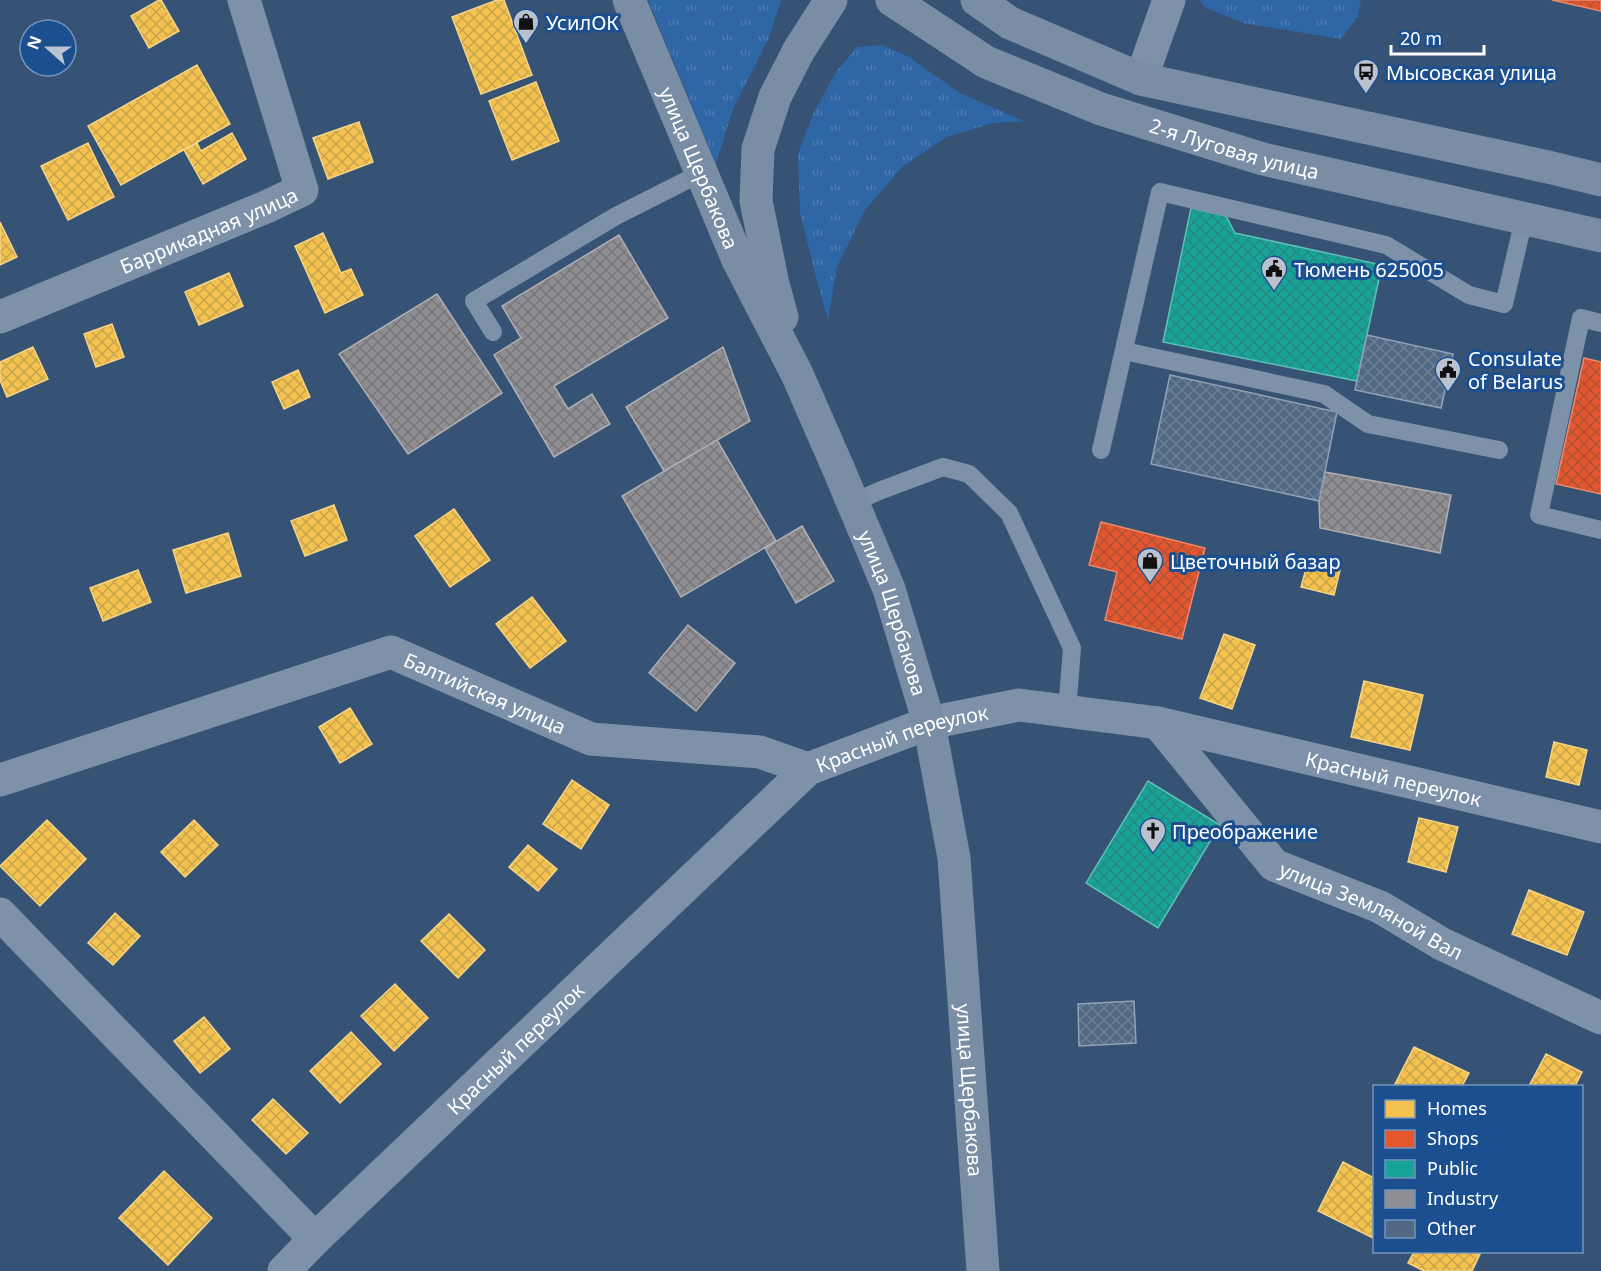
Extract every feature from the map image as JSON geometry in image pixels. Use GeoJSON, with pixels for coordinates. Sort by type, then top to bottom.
{"type":"FeatureCollection","features":[{"type":"Feature","properties":{"kind":"street","name":"Баррикадная улица"},"geometry":{"type":"LineString","coordinates":[[0,317],[302,190],[244,0]]}},
{"type":"Feature","properties":{"kind":"street","name":"улица Щербакова"},"geometry":{"type":"LineString","coordinates":[[629,0],[738,260],[797,374],[889,589],[928,723],[954,858],[983,1271]]}},
{"type":"Feature","properties":{"kind":"street"},"geometry":{"type":"LineString","coordinates":[[797,374],[773,285],[756,201],[758,149],[775,97],[799,50],[831,0]]}},
{"type":"Feature","properties":{"kind":"street","name":"2-я Луговая улица"},"geometry":{"type":"LineString","coordinates":[[892,0],[986,62],[1101,109],[1263,159],[1601,236]]}},
{"type":"Feature","properties":{"kind":"street"},"geometry":{"type":"LineString","coordinates":[[977,0],[1010,23],[1141,79],[1601,180]]}},
{"type":"Feature","properties":{"kind":"street"},"geometry":{"type":"LineString","coordinates":[[1141,79],[1169,0]]}},
{"type":"Feature","properties":{"kind":"street","name":"Балтийская улица"},"geometry":{"type":"LineString","coordinates":[[0,780],[391,652],[591,739],[760,752],[808,769]]}},
{"type":"Feature","properties":{"kind":"street","name":"Красный переулок"},"geometry":{"type":"LineString","coordinates":[[284,1271],[808,769],[928,723],[1019,705],[1158,723],[1601,827]]}},
{"type":"Feature","properties":{"kind":"street","name":"улица Земляной Вал"},"geometry":{"type":"LineString","coordinates":[[1158,723],[1274,865],[1380,907],[1442,944],[1601,1018]]}},
{"type":"Feature","properties":{"kind":"street"},"geometry":{"type":"LineString","coordinates":[[0,914],[315,1239]]}},
{"type":"Feature","properties":{"kind":"lane"},"geometry":{"type":"LineString","coordinates":[[493,332],[474,301],[616,216],[701,172]]}},
{"type":"Feature","properties":{"kind":"lane"},"geometry":{"type":"LineString","coordinates":[[1101,450],[1160,192],[1386,245],[1469,295],[1504,304],[1524,219]]}},
{"type":"Feature","properties":{"kind":"lane"},"geometry":{"type":"LineString","coordinates":[[1601,323],[1581,318],[1539,515],[1601,530]]}},
{"type":"Feature","properties":{"kind":"lane"},"geometry":{"type":"LineString","coordinates":[[1124,351],[1324,394],[1368,424],[1499,450]]}},
{"type":"Feature","properties":{"kind":"lane"},"geometry":{"type":"LineString","coordinates":[[853,503],[944,467],[969,474],[1009,513],[1072,648],[1067,712]]}},
{"type":"Feature","properties":{"kind":"green space"},"geometry":{"type":"Polygon","coordinates":[[[648,0],[781,0],[768,40],[733,109],[716,164],[648,0]]]}},
{"type":"Feature","properties":{"kind":"green space"},"geometry":{"type":"Polygon","coordinates":[[[1200,0],[1361,0],[1358,16],[1341,39],[1243,23],[1204,7],[1200,0]]]}},
{"type":"Feature","properties":{"kind":"green space"},"geometry":{"type":"Polygon","coordinates":[[[883,45],[909,57],[960,93],[1024,121],[992,123],[947,137],[902,167],[865,210],[837,267],[828,320],[800,212],[798,154],[813,114],[836,72],[857,47],[883,45]]]}},
{"type":"Feature","properties":{"kind":"building: Homes"},"geometry":{"type":"Polygon","coordinates":[[[159,0],[179,31],[149,48],[131,16],[159,0]]]}},
{"type":"Feature","properties":{"kind":"building: Homes"},"geometry":{"type":"Polygon","coordinates":[[[497,0],[504,0],[532,75],[481,94],[452,17],[497,0]]]}},
{"type":"Feature","properties":{"kind":"building: Homes"},"geometry":{"type":"Polygon","coordinates":[[[197,65],[230,124],[121,185],[88,126],[197,65]]]}},
{"type":"Feature","properties":{"kind":"building: Homes"},"geometry":{"type":"Polygon","coordinates":[[[536,82],[559,141],[512,160],[489,101],[536,82]]]}},
{"type":"Feature","properties":{"kind":"building: Homes"},"geometry":{"type":"Polygon","coordinates":[[[359,122],[373,162],[328,179],[313,138],[359,122]]]}},
{"type":"Feature","properties":{"kind":"building: Homes"},"geometry":{"type":"Polygon","coordinates":[[[232,133],[246,159],[203,184],[184,150],[197,143],[201,151],[232,133]]]}},
{"type":"Feature","properties":{"kind":"building: Homes"},"geometry":{"type":"Polygon","coordinates":[[[88,143],[114,197],[68,220],[41,166],[88,143]]]}},
{"type":"Feature","properties":{"kind":"building: Homes"},"geometry":{"type":"Polygon","coordinates":[[[0,222],[17,257],[0,265],[0,222]]]}},
{"type":"Feature","properties":{"kind":"building: Homes"},"geometry":{"type":"Polygon","coordinates":[[[323,233],[341,273],[351,269],[363,295],[325,313],[295,246],[323,233]]]}},
{"type":"Feature","properties":{"kind":"building: Homes"},"geometry":{"type":"Polygon","coordinates":[[[229,273],[243,306],[199,325],[185,292],[229,273]]]}},
{"type":"Feature","properties":{"kind":"building: Homes"},"geometry":{"type":"Polygon","coordinates":[[[112,324],[124,357],[96,367],[84,334],[112,324]]]}},
{"type":"Feature","properties":{"kind":"building: Homes"},"geometry":{"type":"Polygon","coordinates":[[[33,347],[48,379],[7,397],[0,380],[0,362],[33,347]]]}},
{"type":"Feature","properties":{"kind":"building: Homes"},"geometry":{"type":"Polygon","coordinates":[[[298,370],[310,397],[284,409],[272,382],[298,370]]]}},
{"type":"Feature","properties":{"kind":"building: Homes"},"geometry":{"type":"Polygon","coordinates":[[[334,505],[347,540],[305,556],[291,521],[334,505]]]}},
{"type":"Feature","properties":{"kind":"building: Homes"},"geometry":{"type":"Polygon","coordinates":[[[454,509],[490,560],[450,587],[415,536],[454,509]]]}},
{"type":"Feature","properties":{"kind":"building: Homes"},"geometry":{"type":"Polygon","coordinates":[[[228,533],[241,576],[186,593],[173,550],[228,533]]]}},
{"type":"Feature","properties":{"kind":"building: Homes"},"geometry":{"type":"Polygon","coordinates":[[[1309,558],[1341,566],[1334,595],[1301,587],[1309,558]]]}},
{"type":"Feature","properties":{"kind":"building: Homes"},"geometry":{"type":"Polygon","coordinates":[[[138,570],[151,602],[103,621],[90,588],[138,570]]]}},
{"type":"Feature","properties":{"kind":"building: Homes"},"geometry":{"type":"Polygon","coordinates":[[[532,597],[566,641],[530,668],[496,624],[532,597]]]}},
{"type":"Feature","properties":{"kind":"building: Homes"},"geometry":{"type":"Polygon","coordinates":[[[1224,634],[1255,645],[1232,709],[1200,698],[1224,634]]]}},
{"type":"Feature","properties":{"kind":"building: Homes"},"geometry":{"type":"Polygon","coordinates":[[[1364,681],[1423,695],[1410,750],[1351,737],[1364,681]]]}},
{"type":"Feature","properties":{"kind":"building: Homes"},"geometry":{"type":"Polygon","coordinates":[[[350,708],[372,744],[340,763],[319,727],[350,708]]]}},
{"type":"Feature","properties":{"kind":"building: Homes"},"geometry":{"type":"Polygon","coordinates":[[[1554,742],[1587,750],[1579,785],[1546,777],[1554,742]]]}},
{"type":"Feature","properties":{"kind":"building: Homes"},"geometry":{"type":"Polygon","coordinates":[[[572,780],[609,805],[581,849],[543,824],[572,780]]]}},
{"type":"Feature","properties":{"kind":"building: Homes"},"geometry":{"type":"Polygon","coordinates":[[[1419,818],[1458,827],[1446,872],[1408,862],[1419,818]]]}},
{"type":"Feature","properties":{"kind":"building: Homes"},"geometry":{"type":"Polygon","coordinates":[[[47,820],[86,859],[40,906],[0,866],[47,820]]]}},
{"type":"Feature","properties":{"kind":"building: Homes"},"geometry":{"type":"Polygon","coordinates":[[[194,820],[218,845],[185,877],[161,852],[194,820]]]}},
{"type":"Feature","properties":{"kind":"building: Homes"},"geometry":{"type":"Polygon","coordinates":[[[528,845],[557,869],[538,891],[509,867],[528,845]]]}},
{"type":"Feature","properties":{"kind":"building: Homes"},"geometry":{"type":"Polygon","coordinates":[[[1529,890],[1584,912],[1567,955],[1512,934],[1529,890]]]}},
{"type":"Feature","properties":{"kind":"building: Homes"},"geometry":{"type":"Polygon","coordinates":[[[115,913],[140,936],[113,965],[88,943],[115,913]]]}},
{"type":"Feature","properties":{"kind":"building: Homes"},"geometry":{"type":"Polygon","coordinates":[[[449,914],[485,950],[458,978],[421,941],[449,914]]]}},
{"type":"Feature","properties":{"kind":"building: Homes"},"geometry":{"type":"Polygon","coordinates":[[[395,984],[428,1018],[394,1051],[361,1016],[395,984]]]}},
{"type":"Feature","properties":{"kind":"building: Homes"},"geometry":{"type":"Polygon","coordinates":[[[204,1017],[230,1049],[200,1073],[174,1041],[204,1017]]]}},
{"type":"Feature","properties":{"kind":"building: Homes"},"geometry":{"type":"Polygon","coordinates":[[[351,1032],[381,1064],[340,1103],[310,1071],[351,1032]]]}},
{"type":"Feature","properties":{"kind":"building: Homes"},"geometry":{"type":"Polygon","coordinates":[[[1414,1047],[1469,1073],[1463,1085],[1395,1085],[1414,1047]]]}},
{"type":"Feature","properties":{"kind":"building: Homes"},"geometry":{"type":"Polygon","coordinates":[[[1546,1054],[1582,1072],[1576,1085],[1530,1085],[1546,1054]]]}},
{"type":"Feature","properties":{"kind":"building: Homes"},"geometry":{"type":"Polygon","coordinates":[[[273,1099],[308,1133],[286,1154],[252,1120],[273,1099]]]}},
{"type":"Feature","properties":{"kind":"building: Homes"},"geometry":{"type":"Polygon","coordinates":[[[1343,1162],[1373,1177],[1373,1238],[1318,1211],[1343,1162]]]}},
{"type":"Feature","properties":{"kind":"building: Homes"},"geometry":{"type":"Polygon","coordinates":[[[164,1171],[212,1218],[168,1265],[119,1218],[164,1171]]]}},
{"type":"Feature","properties":{"kind":"building: Homes"},"geometry":{"type":"Polygon","coordinates":[[[1413,1253],[1481,1253],[1472,1271],[1424,1271],[1408,1263],[1413,1253]]]}},
{"type":"Feature","properties":{"kind":"building: Shops"},"geometry":{"type":"Polygon","coordinates":[[[1552,0],[1601,0],[1601,11],[1552,0]]]}},
{"type":"Feature","properties":{"kind":"building: Shops"},"geometry":{"type":"Polygon","coordinates":[[[1584,358],[1601,362],[1601,494],[1556,484],[1584,358]]]}},
{"type":"Feature","properties":{"kind":"building: Shops"},"geometry":{"type":"Polygon","coordinates":[[[1101,522],[1205,548],[1182,639],[1105,620],[1117,572],[1089,565],[1101,522]]]}},
{"type":"Feature","properties":{"kind":"building: Public"},"geometry":{"type":"Polygon","coordinates":[[[1191,208],[1226,216],[1235,233],[1382,265],[1357,381],[1163,342],[1191,208]]]}},
{"type":"Feature","properties":{"kind":"building: Public","name":"Преображение"},"geometry":{"type":"Polygon","coordinates":[[[1148,781],[1220,825],[1158,928],[1086,883],[1148,781]]]}},
{"type":"Feature","properties":{"kind":"building: Industry"},"geometry":{"type":"Polygon","coordinates":[[[619,235],[668,318],[554,386],[568,409],[592,394],[610,424],[554,457],[494,355],[521,338],[502,306],[619,235]]]}},
{"type":"Feature","properties":{"kind":"building: Industry"},"geometry":{"type":"Polygon","coordinates":[[[437,294],[502,393],[408,454],[339,354],[437,294]]]}},
{"type":"Feature","properties":{"kind":"building: Industry"},"geometry":{"type":"Polygon","coordinates":[[[723,347],[750,421],[664,471],[626,407],[723,347]]]}},
{"type":"Feature","properties":{"kind":"building: Industry"},"geometry":{"type":"Polygon","coordinates":[[[717,440],[776,541],[681,597],[622,496],[717,440]]]}},
{"type":"Feature","properties":{"kind":"building: Industry"},"geometry":{"type":"Polygon","coordinates":[[[1325,472],[1451,495],[1440,553],[1320,528],[1319,501],[1325,472]]]}},
{"type":"Feature","properties":{"kind":"building: Industry"},"geometry":{"type":"Polygon","coordinates":[[[802,526],[834,581],[796,603],[765,548],[802,526]]]}},
{"type":"Feature","properties":{"kind":"building: Industry"},"geometry":{"type":"Polygon","coordinates":[[[688,625],[735,663],[696,711],[649,673],[688,625]]]}},
{"type":"Feature","properties":{"kind":"building: Other"},"geometry":{"type":"Polygon","coordinates":[[[1367,335],[1453,354],[1441,408],[1355,390],[1367,335]]]}},
{"type":"Feature","properties":{"kind":"building: Other"},"geometry":{"type":"Polygon","coordinates":[[[1170,375],[1337,412],[1319,501],[1151,464],[1170,375]]]}},
{"type":"Feature","properties":{"kind":"building: Other"},"geometry":{"type":"Polygon","coordinates":[[[1134,1001],[1136,1043],[1079,1046],[1078,1004],[1134,1001]]]}},
{"type":"Feature","properties":{"kind":"place","name":"УсилОК"},"geometry":{"type":"Point","coordinates":[526,45]}},
{"type":"Feature","properties":{"kind":"place","name":"Мысовская улица"},"geometry":{"type":"Point","coordinates":[1366,95]}},
{"type":"Feature","properties":{"kind":"place","name":"Тюмень 625005"},"geometry":{"type":"Point","coordinates":[1274,292]}},
{"type":"Feature","properties":{"kind":"place","name":"Consulate of Belarus"},"geometry":{"type":"Point","coordinates":[1448,393]}},
{"type":"Feature","properties":{"kind":"place","name":"Цветочный базар"},"geometry":{"type":"Point","coordinates":[1150,584]}},
{"type":"Feature","properties":{"kind":"place","name":"Преображение"},"geometry":{"type":"Point","coordinates":[1153,854]}}]}
